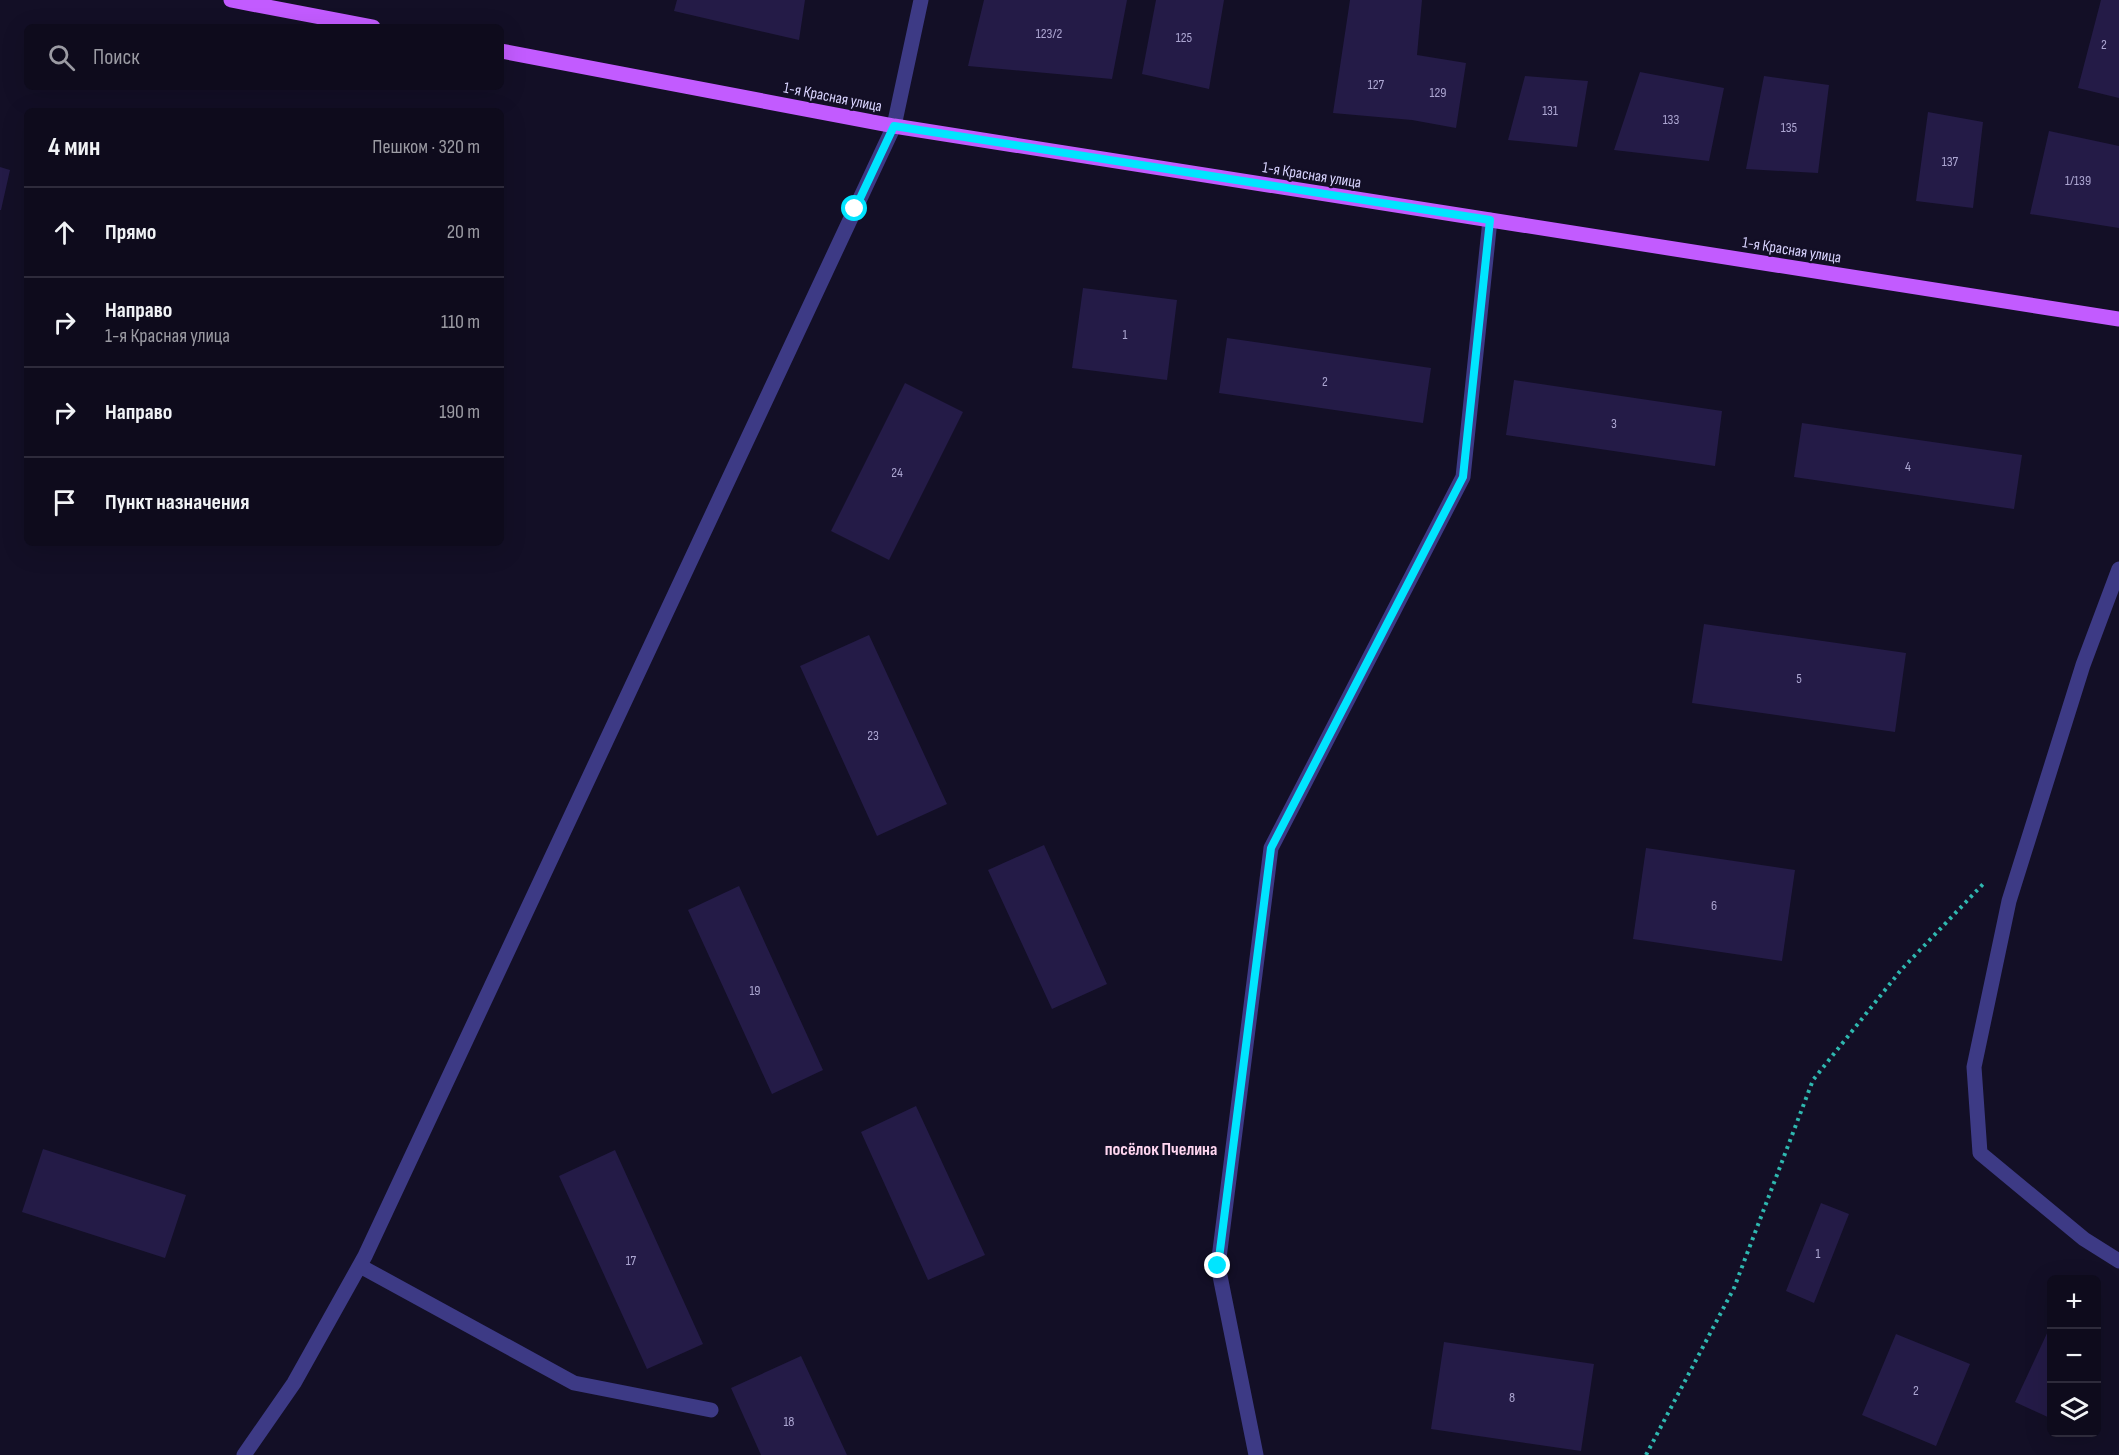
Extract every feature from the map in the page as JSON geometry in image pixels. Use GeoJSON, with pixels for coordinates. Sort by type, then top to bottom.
{"type":"FeatureCollection","features":[{"type":"Feature","properties":{"kind":"main road"},"geometry":{"type":"LineString","coordinates":[[231,0],[357,24]]}},
{"type":"Feature","properties":{"kind":"main road","name":"1-я Красная улица"},"geometry":{"type":"LineString","coordinates":[[504,52],[894,126],[2119,319]]}},
{"type":"Feature","properties":{"kind":"street"},"geometry":{"type":"LineString","coordinates":[[244,1455],[294,1383],[360,1266],[894,126],[921,0]]}},
{"type":"Feature","properties":{"kind":"street"},"geometry":{"type":"LineString","coordinates":[[1256,1455],[1218,1266],[1271,848],[1463,477],[1490,220]]}},
{"type":"Feature","properties":{"kind":"street"},"geometry":{"type":"LineString","coordinates":[[2119,569],[2083,665],[2009,901],[1974,1067],[1980,1153],[2084,1239],[2119,1261]]}},
{"type":"Feature","properties":{"kind":"street"},"geometry":{"type":"LineString","coordinates":[[360,1266],[574,1383],[711,1410]]}},
{"type":"Feature","properties":{"kind":"path"},"geometry":{"type":"LineString","coordinates":[[1646,1455],[1734,1288],[1813,1080],[1901,970],[1990,877]]}},
{"type":"Feature","properties":{"kind":"building"},"geometry":{"type":"Polygon","coordinates":[[[677,0],[805,0],[799,40],[674,11],[677,0]]]}},
{"type":"Feature","properties":{"kind":"building"},"geometry":{"type":"Polygon","coordinates":[[[984,0],[1127,0],[1112,79],[968,66],[984,0]]]}},
{"type":"Feature","properties":{"kind":"building"},"geometry":{"type":"Polygon","coordinates":[[[1156,0],[1224,0],[1209,89],[1142,74],[1156,0]]]}},
{"type":"Feature","properties":{"kind":"building"},"geometry":{"type":"Polygon","coordinates":[[[1350,0],[1422,0],[1417,55],[1466,63],[1456,128],[1412,120],[1333,113],[1350,0]]]}},
{"type":"Feature","properties":{"kind":"building"},"geometry":{"type":"Polygon","coordinates":[[[2101,0],[2119,0],[2119,98],[2078,88],[2101,0]]]}},
{"type":"Feature","properties":{"kind":"building"},"geometry":{"type":"Polygon","coordinates":[[[1640,72],[1724,88],[1709,161],[1614,150],[1640,72]]]}},
{"type":"Feature","properties":{"kind":"building"},"geometry":{"type":"Polygon","coordinates":[[[1525,76],[1588,81],[1577,147],[1508,140],[1525,76]]]}},
{"type":"Feature","properties":{"kind":"building"},"geometry":{"type":"Polygon","coordinates":[[[1764,76],[1829,85],[1818,173],[1746,169],[1764,76]]]}},
{"type":"Feature","properties":{"kind":"building"},"geometry":{"type":"Polygon","coordinates":[[[1928,112],[1983,122],[1973,208],[1916,201],[1928,112]]]}},
{"type":"Feature","properties":{"kind":"building"},"geometry":{"type":"Polygon","coordinates":[[[2049,131],[2119,146],[2119,228],[2030,214],[2049,131]]]}},
{"type":"Feature","properties":{"kind":"building"},"geometry":{"type":"Polygon","coordinates":[[[0,167],[10,170],[1,210],[0,210],[0,167]]]}},
{"type":"Feature","properties":{"kind":"building"},"geometry":{"type":"Polygon","coordinates":[[[1083,288],[1177,300],[1167,380],[1072,368],[1083,288]]]}},
{"type":"Feature","properties":{"kind":"building"},"geometry":{"type":"Polygon","coordinates":[[[1227,338],[1431,368],[1423,423],[1219,393],[1227,338]]]}},
{"type":"Feature","properties":{"kind":"building"},"geometry":{"type":"Polygon","coordinates":[[[1514,380],[1722,411],[1715,466],[1506,435],[1514,380]]]}},
{"type":"Feature","properties":{"kind":"building"},"geometry":{"type":"Polygon","coordinates":[[[905,383],[963,412],[889,560],[831,531],[905,383]]]}},
{"type":"Feature","properties":{"kind":"building"},"geometry":{"type":"Polygon","coordinates":[[[1802,423],[2022,455],[2014,509],[1794,477],[1802,423]]]}},
{"type":"Feature","properties":{"kind":"building"},"geometry":{"type":"Polygon","coordinates":[[[1704,624],[1906,653],[1895,732],[1692,703],[1704,624]]]}},
{"type":"Feature","properties":{"kind":"building"},"geometry":{"type":"Polygon","coordinates":[[[869,635],[947,804],[877,836],[800,666],[869,635]]]}},
{"type":"Feature","properties":{"kind":"building"},"geometry":{"type":"Polygon","coordinates":[[[1044,845],[1107,984],[1052,1009],[988,870],[1044,845]]]}},
{"type":"Feature","properties":{"kind":"building"},"geometry":{"type":"Polygon","coordinates":[[[1646,848],[1795,870],[1782,961],[1633,939],[1646,848]]]}},
{"type":"Feature","properties":{"kind":"building"},"geometry":{"type":"Polygon","coordinates":[[[739,886],[823,1070],[772,1094],[688,910],[739,886]]]}},
{"type":"Feature","properties":{"kind":"building"},"geometry":{"type":"Polygon","coordinates":[[[916,1106],[985,1255],[928,1280],[861,1132],[916,1106]]]}},
{"type":"Feature","properties":{"kind":"building"},"geometry":{"type":"Polygon","coordinates":[[[43,1149],[186,1195],[165,1258],[22,1212],[43,1149]]]}},
{"type":"Feature","properties":{"kind":"building"},"geometry":{"type":"Polygon","coordinates":[[[615,1150],[703,1344],[647,1369],[559,1176],[615,1150]]]}},
{"type":"Feature","properties":{"kind":"building"},"geometry":{"type":"Polygon","coordinates":[[[1821,1203],[1849,1214],[1814,1303],[1786,1291],[1821,1203]]]}},
{"type":"Feature","properties":{"kind":"building"},"geometry":{"type":"Polygon","coordinates":[[[2047,1333],[2047,1417],[2015,1402],[2047,1333]]]}},
{"type":"Feature","properties":{"kind":"building"},"geometry":{"type":"Polygon","coordinates":[[[1896,1334],[1970,1364],[1936,1446],[1862,1415],[1896,1334]]]}},
{"type":"Feature","properties":{"kind":"building"},"geometry":{"type":"Polygon","coordinates":[[[1444,1342],[1594,1364],[1581,1451],[1431,1429],[1444,1342]]]}},
{"type":"Feature","properties":{"kind":"building"},"geometry":{"type":"Polygon","coordinates":[[[801,1356],[847,1455],[761,1455],[731,1388],[801,1356]]]}},
{"type":"Feature","properties":{"kind":"district","name":"посёлок Пчелина"},"geometry":{"type":"Point","coordinates":[1161,1149]}},
{"type":"Feature","properties":{"kind":"route"},"geometry":{"type":"LineString","coordinates":[[855,209],[894,126],[1490,220],[1463,477],[1271,848],[1218,1266]]}}]}
